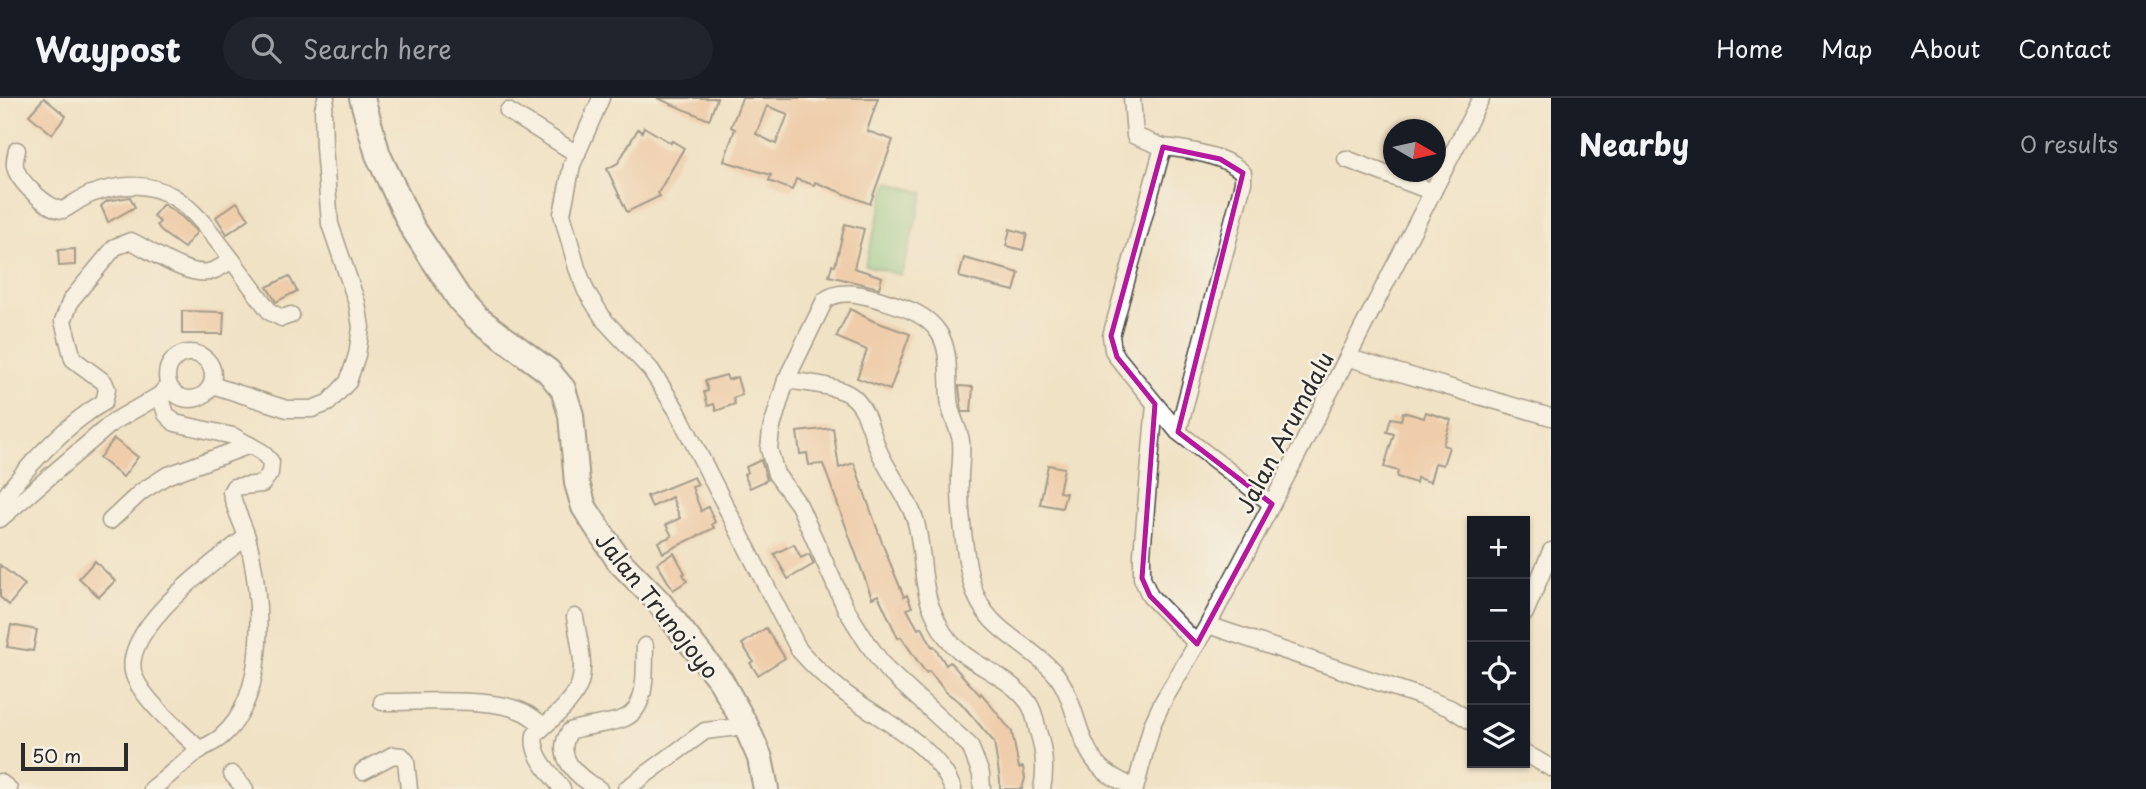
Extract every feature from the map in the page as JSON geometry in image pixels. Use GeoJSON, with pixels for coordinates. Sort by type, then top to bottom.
{"type":"FeatureCollection","features":[{"type":"Feature","properties":{"kind":"main road","name":"Jalan Trunojoyo"},"geometry":{"type":"LineString","coordinates":[[362,98],[378,155],[412,227],[470,312],[548,371],[563,390],[571,415],[577,483],[584,507],[619,561],[658,601],[721,681],[760,758],[766,789]]}},
{"type":"Feature","properties":{"kind":"street"},"geometry":{"type":"LineString","coordinates":[[212,385],[287,410],[312,409],[328,403],[348,382],[357,355],[361,327],[357,303],[330,224],[324,147],[323,109],[326,98]]}},
{"type":"Feature","properties":{"kind":"street"},"geometry":{"type":"LineString","coordinates":[[601,98],[577,154],[562,214],[586,291],[605,321],[651,370],[676,409],[799,650],[822,675],[916,742],[943,767],[953,789]]}},
{"type":"Feature","properties":{"kind":"street"},"geometry":{"type":"LineString","coordinates":[[1132,98],[1135,136],[1163,147],[1220,159],[1237,166],[1243,173],[1243,183],[1178,432]]}},
{"type":"Feature","properties":{"kind":"street","name":"Jalan Arumdalu"},"geometry":{"type":"LineString","coordinates":[[1135,789],[1152,724],[1162,703],[1208,625],[1349,358],[1481,98]]}},
{"type":"Feature","properties":{"kind":"street"},"geometry":{"type":"LineString","coordinates":[[508,111],[577,154]]}},
{"type":"Feature","properties":{"kind":"street"},"geometry":{"type":"LineString","coordinates":[[1163,147],[1111,336],[1113,350],[1178,432],[1272,504]]}},
{"type":"Feature","properties":{"kind":"street"},"geometry":{"type":"LineString","coordinates":[[17,150],[15,170],[23,182],[49,207],[63,210],[90,194],[121,186],[155,188],[181,199],[232,260],[270,312],[282,318],[291,315]]}},
{"type":"Feature","properties":{"kind":"street"},"geometry":{"type":"LineString","coordinates":[[1346,159],[1433,192]]}},
{"type":"Feature","properties":{"kind":"street"},"geometry":{"type":"LineString","coordinates":[[0,505],[8,492],[51,446],[104,401],[107,389],[104,382],[73,359],[63,321],[71,300],[115,247],[131,242],[188,271],[201,273],[212,271],[232,260]]}},
{"type":"Feature","properties":{"kind":"street"},"geometry":{"type":"LineString","coordinates":[[982,789],[981,774],[970,746],[886,669],[866,641],[846,609],[799,505],[776,474],[769,449],[771,430],[786,380],[825,300],[830,296],[845,293],[868,296],[923,316],[934,326],[945,346],[950,408],[961,441],[960,474],[965,541],[972,584],[981,606],[1004,634],[1054,672],[1098,765],[1135,789]]}},
{"type":"Feature","properties":{"kind":"street"},"geometry":{"type":"LineString","coordinates":[[152,789],[200,750],[221,737],[245,706],[258,649],[258,624],[251,559],[231,492],[234,487],[262,484],[270,473],[271,462],[262,452],[233,436],[175,423],[166,414],[164,390],[173,359],[190,353],[206,359],[213,376],[212,385],[206,393],[190,400],[164,390]]}},
{"type":"Feature","properties":{"kind":"street"},"geometry":{"type":"LineString","coordinates":[[1349,358],[1551,417]]}},
{"type":"Feature","properties":{"kind":"street"},"geometry":{"type":"LineString","coordinates":[[786,380],[844,390],[854,398],[865,415],[878,449],[903,491],[915,519],[928,599],[942,630],[965,657],[1014,688],[1029,703],[1042,744],[1045,770],[1042,789]]}},
{"type":"Feature","properties":{"kind":"street"},"geometry":{"type":"LineString","coordinates":[[0,519],[113,422],[164,390]]}},
{"type":"Feature","properties":{"kind":"street"},"geometry":{"type":"LineString","coordinates":[[1155,404],[1142,578],[1150,596],[1197,644]]}},
{"type":"Feature","properties":{"kind":"street"},"geometry":{"type":"LineString","coordinates":[[110,521],[141,492],[166,476],[250,445]]}},
{"type":"Feature","properties":{"kind":"street"},"geometry":{"type":"LineString","coordinates":[[200,750],[143,692],[134,675],[136,647],[165,605],[246,537]]}},
{"type":"Feature","properties":{"kind":"street"},"geometry":{"type":"LineString","coordinates":[[1530,601],[1551,551]]}},
{"type":"Feature","properties":{"kind":"street"},"geometry":{"type":"LineString","coordinates":[[562,789],[534,749],[535,735],[568,703],[579,688],[582,673],[575,617]]}},
{"type":"Feature","properties":{"kind":"street"},"geometry":{"type":"LineString","coordinates":[[1208,625],[1419,696],[1450,708],[1467,719]]}},
{"type":"Feature","properties":{"kind":"street"},"geometry":{"type":"LineString","coordinates":[[599,789],[568,764],[562,750],[564,740],[570,731],[626,718],[634,709],[643,693],[645,646]]}},
{"type":"Feature","properties":{"kind":"street"},"geometry":{"type":"LineString","coordinates":[[382,702],[460,701],[508,707],[523,711],[544,726]]}},
{"type":"Feature","properties":{"kind":"street"},"geometry":{"type":"LineString","coordinates":[[626,789],[705,731],[746,726]]}},
{"type":"Feature","properties":{"kind":"street"},"geometry":{"type":"LineString","coordinates":[[363,771],[393,755],[402,755],[409,789]]}},
{"type":"Feature","properties":{"kind":"street"},"geometry":{"type":"LineString","coordinates":[[1530,756],[1551,768]]}},
{"type":"Feature","properties":{"kind":"street"},"geometry":{"type":"LineString","coordinates":[[232,774],[245,789]]}},
{"type":"Feature","properties":{"kind":"street"},"geometry":{"type":"LineString","coordinates":[[0,782],[9,789]]}},
{"type":"Feature","properties":{"kind":"highlighted area"},"geometry":{"type":"Polygon","coordinates":[[[1163,147],[1220,159],[1243,173],[1178,432],[1272,504],[1197,644],[1150,596],[1142,578],[1155,404],[1117,357],[1111,336],[1163,147]]]}},
{"type":"Feature","properties":{"kind":"green space"},"geometry":{"type":"Polygon","coordinates":[[[888,182],[924,193],[901,275],[865,265],[888,182]]]}},
{"type":"Feature","properties":{"kind":"building"},"geometry":{"type":"Polygon","coordinates":[[[44,98],[66,116],[52,134],[29,115],[44,98]]]}},
{"type":"Feature","properties":{"kind":"building"},"geometry":{"type":"Polygon","coordinates":[[[657,98],[717,98],[709,120],[657,98]]]}},
{"type":"Feature","properties":{"kind":"building"},"geometry":{"type":"Polygon","coordinates":[[[742,98],[878,98],[867,131],[893,140],[870,204],[815,182],[814,185],[796,179],[792,190],[769,181],[771,175],[724,161],[735,129],[731,127],[742,98]],[[767,106],[756,134],[776,144],[788,114],[767,106]]]}},
{"type":"Feature","properties":{"kind":"building"},"geometry":{"type":"Polygon","coordinates":[[[644,127],[684,148],[658,193],[660,196],[627,212],[607,169],[618,163],[638,129],[642,132],[644,127]]]}},
{"type":"Feature","properties":{"kind":"building"},"geometry":{"type":"Polygon","coordinates":[[[130,197],[135,207],[108,222],[101,206],[107,201],[130,197]]]}},
{"type":"Feature","properties":{"kind":"building"},"geometry":{"type":"Polygon","coordinates":[[[237,202],[249,219],[227,234],[216,217],[237,202]]]}},
{"type":"Feature","properties":{"kind":"building"},"geometry":{"type":"Polygon","coordinates":[[[163,204],[197,232],[184,248],[163,233],[157,225],[160,222],[153,216],[163,204]]]}},
{"type":"Feature","properties":{"kind":"building"},"geometry":{"type":"Polygon","coordinates":[[[845,224],[864,229],[854,268],[882,277],[879,288],[829,276],[832,265],[835,266],[845,224]]]}},
{"type":"Feature","properties":{"kind":"building"},"geometry":{"type":"Polygon","coordinates":[[[1010,229],[1027,234],[1023,250],[1006,246],[1010,229]]]}},
{"type":"Feature","properties":{"kind":"building"},"geometry":{"type":"Polygon","coordinates":[[[75,249],[75,265],[59,266],[58,250],[75,249]]]}},
{"type":"Feature","properties":{"kind":"building"},"geometry":{"type":"Polygon","coordinates":[[[964,258],[1019,273],[1014,291],[959,277],[964,258]]]}},
{"type":"Feature","properties":{"kind":"building"},"geometry":{"type":"Polygon","coordinates":[[[289,276],[297,291],[276,302],[267,287],[289,276]]]}},
{"type":"Feature","properties":{"kind":"building"},"geometry":{"type":"Polygon","coordinates":[[[850,309],[873,321],[910,334],[890,390],[857,378],[867,350],[836,337],[850,309]]]}},
{"type":"Feature","properties":{"kind":"building"},"geometry":{"type":"Polygon","coordinates":[[[182,311],[224,312],[223,334],[182,334],[182,311]]]}},
{"type":"Feature","properties":{"kind":"building"},"geometry":{"type":"Polygon","coordinates":[[[726,375],[728,380],[737,377],[742,395],[733,398],[735,404],[716,411],[714,404],[708,406],[704,392],[708,391],[705,381],[726,375]]]}},
{"type":"Feature","properties":{"kind":"building"},"geometry":{"type":"Polygon","coordinates":[[[959,386],[973,387],[971,412],[962,412],[959,386]]]}},
{"type":"Feature","properties":{"kind":"building"},"geometry":{"type":"Polygon","coordinates":[[[1403,412],[1424,418],[1426,412],[1451,420],[1443,445],[1449,447],[1443,465],[1435,463],[1430,482],[1417,478],[1416,483],[1397,477],[1398,471],[1384,467],[1394,434],[1387,432],[1391,418],[1401,420],[1403,412]]]}},
{"type":"Feature","properties":{"kind":"building"},"geometry":{"type":"Polygon","coordinates":[[[833,428],[839,468],[854,463],[884,548],[904,597],[907,595],[912,607],[907,609],[918,629],[922,627],[932,647],[934,646],[946,665],[950,662],[980,695],[981,693],[1012,732],[1019,768],[1023,767],[1025,778],[1022,789],[1000,789],[994,742],[961,703],[946,692],[929,671],[926,673],[901,637],[898,638],[878,595],[872,598],[823,464],[809,465],[807,453],[800,454],[797,432],[833,428]]]}},
{"type":"Feature","properties":{"kind":"building"},"geometry":{"type":"Polygon","coordinates":[[[114,439],[138,457],[123,477],[99,458],[114,439]]]}},
{"type":"Feature","properties":{"kind":"building"},"geometry":{"type":"Polygon","coordinates":[[[761,460],[767,480],[750,488],[744,474],[748,472],[746,467],[761,460]]]}},
{"type":"Feature","properties":{"kind":"building"},"geometry":{"type":"Polygon","coordinates":[[[1048,465],[1064,468],[1059,492],[1066,493],[1062,508],[1040,504],[1048,465]]]}},
{"type":"Feature","properties":{"kind":"building"},"geometry":{"type":"Polygon","coordinates":[[[694,477],[698,485],[692,487],[701,511],[708,507],[715,522],[712,524],[714,528],[663,553],[658,542],[672,536],[666,525],[680,518],[672,497],[652,507],[647,496],[694,477]]]}},
{"type":"Feature","properties":{"kind":"building"},"geometry":{"type":"Polygon","coordinates":[[[794,544],[801,558],[809,554],[814,564],[788,579],[774,554],[794,544]]]}},
{"type":"Feature","properties":{"kind":"building"},"geometry":{"type":"Polygon","coordinates":[[[674,553],[687,581],[673,590],[657,563],[674,553]]]}},
{"type":"Feature","properties":{"kind":"building"},"geometry":{"type":"Polygon","coordinates":[[[95,561],[115,581],[99,597],[79,578],[95,561]]]}},
{"type":"Feature","properties":{"kind":"building"},"geometry":{"type":"Polygon","coordinates":[[[0,565],[25,585],[9,605],[0,597],[0,565]]]}},
{"type":"Feature","properties":{"kind":"building"},"geometry":{"type":"Polygon","coordinates":[[[11,625],[37,630],[33,651],[7,647],[11,625]]]}},
{"type":"Feature","properties":{"kind":"building"},"geometry":{"type":"Polygon","coordinates":[[[766,628],[785,658],[758,675],[742,644],[766,628]]]}}]}
